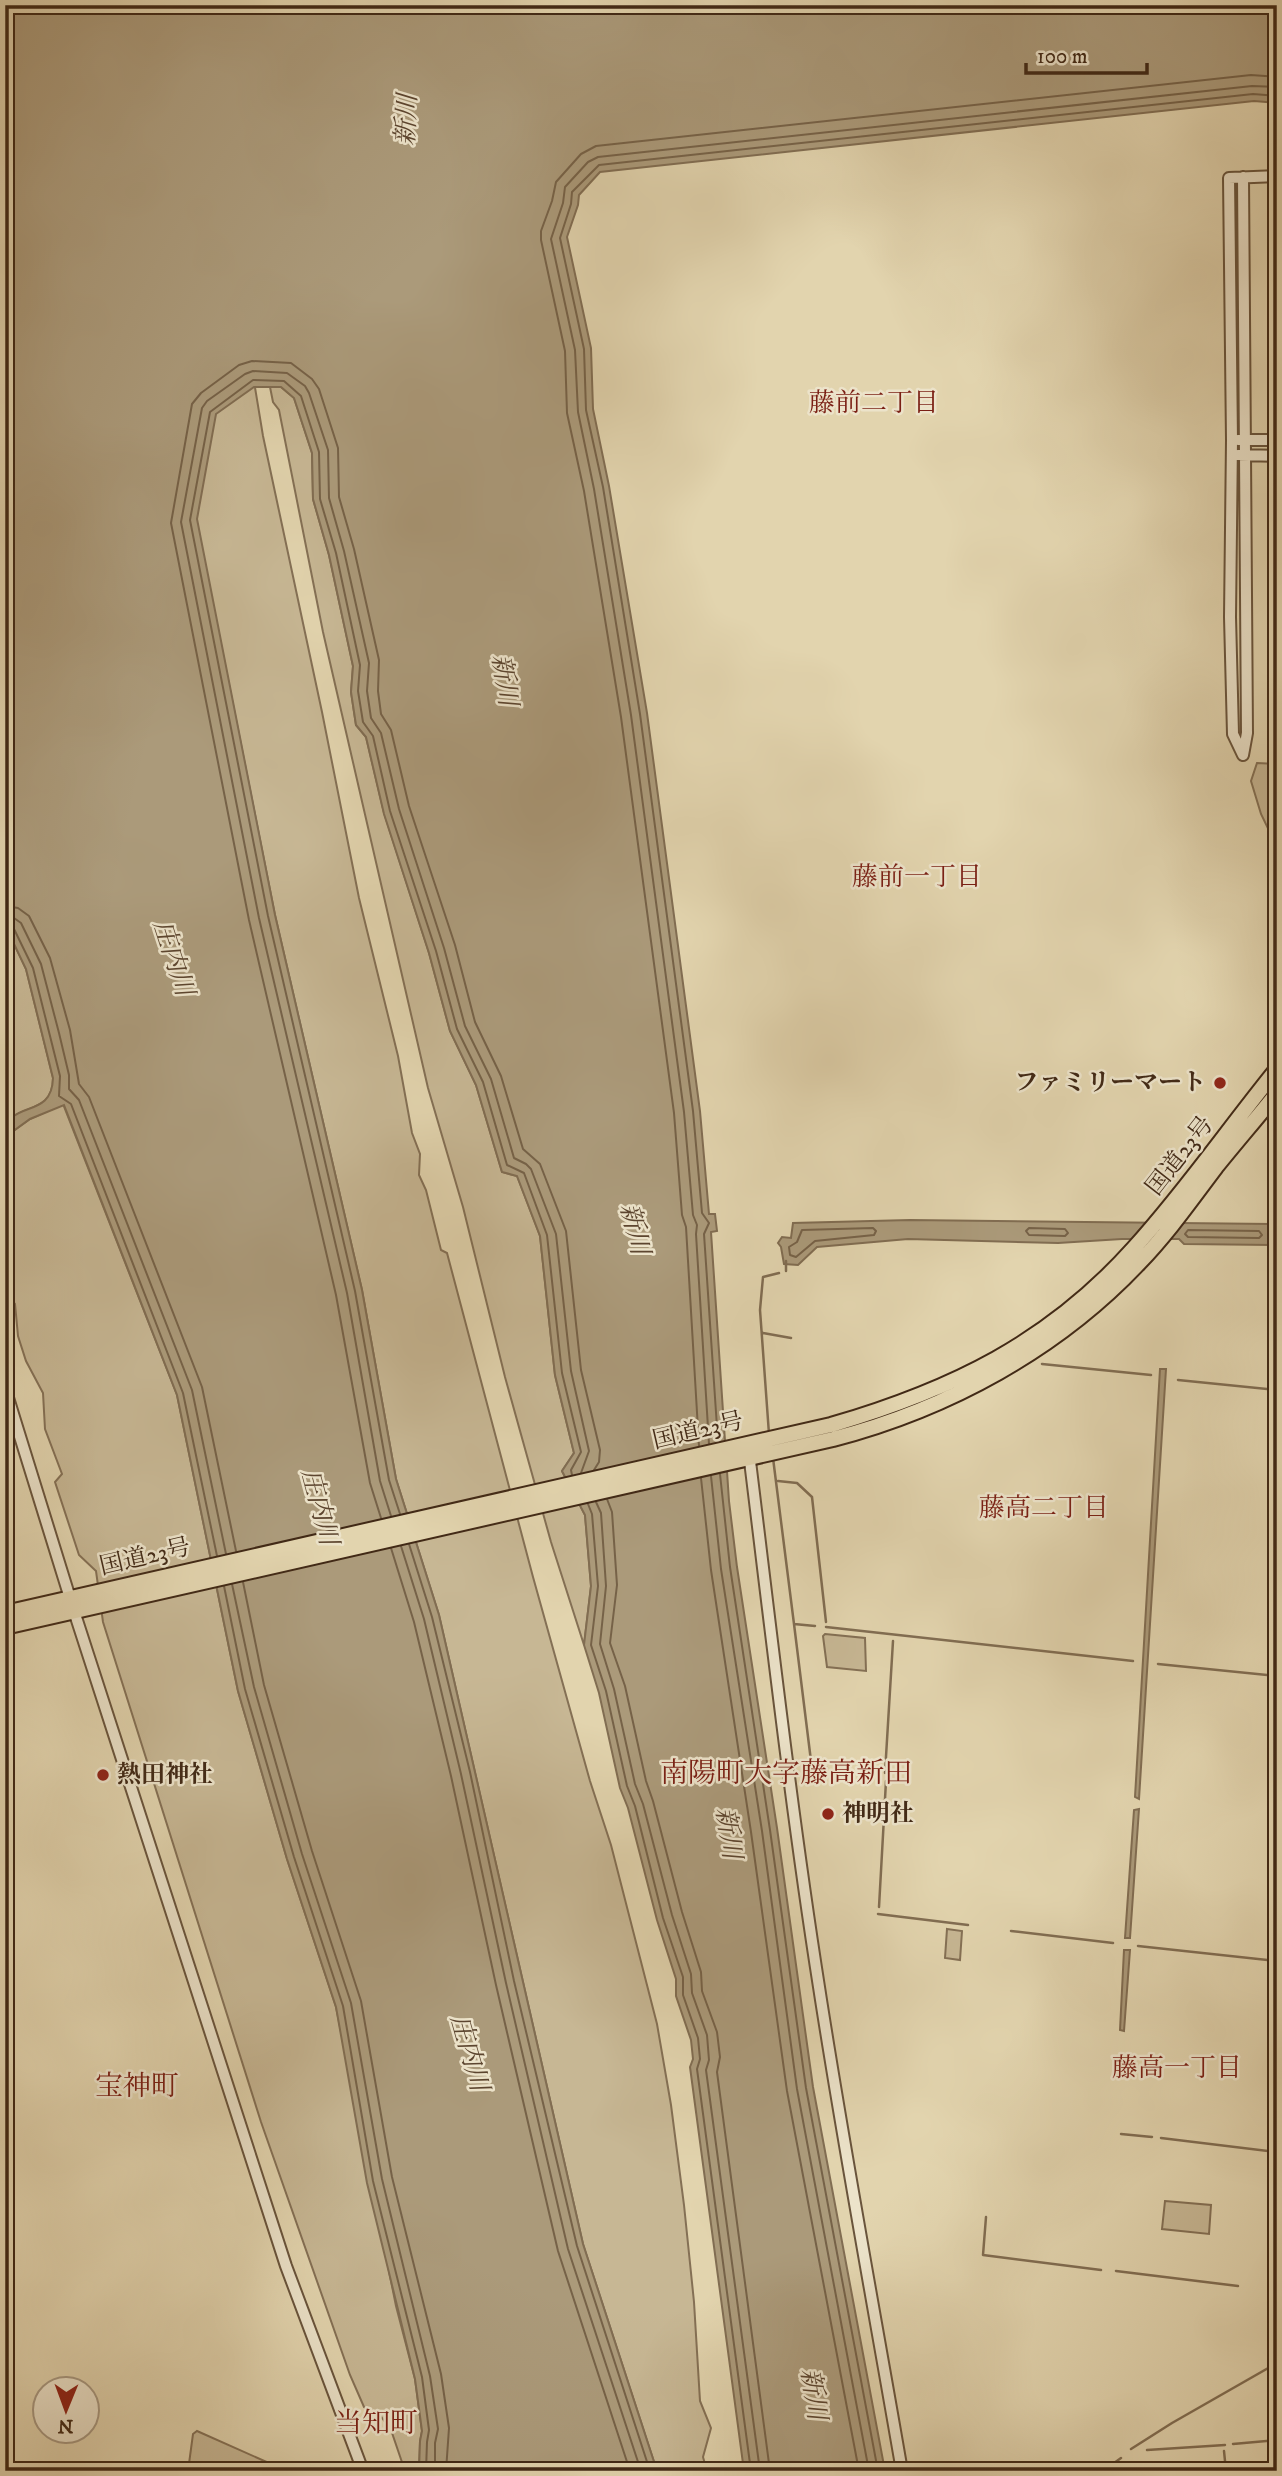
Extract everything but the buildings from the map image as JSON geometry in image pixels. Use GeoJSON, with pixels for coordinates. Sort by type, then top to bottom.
{"type":"FeatureCollection","features":[{"type":"Feature","properties":{"kind":"highway","name":"国道23号"},"geometry":{"type":"LineString","coordinates":[[1142,1250],[1168,1209],[1277,1069]]}},
{"type":"Feature","properties":{"kind":"highway","name":"国道23号"},"geometry":{"type":"LineString","coordinates":[[5,1613],[71,1604],[764,1447],[891,1408],[941,1388],[1002,1357],[1080,1309],[1184,1210],[1277,1093]]}},
{"type":"Feature","properties":{"kind":"highway"},"geometry":{"type":"LineString","coordinates":[[1199,1189],[1229,1161],[1277,1102]]}},
{"type":"Feature","properties":{"kind":"highway","name":"国道23号"},"geometry":{"type":"LineString","coordinates":[[5,1627],[71,1604]]}},
{"type":"Feature","properties":{"kind":"street"},"geometry":{"type":"LineString","coordinates":[[1243,177],[1248,733],[1243,755],[1233,734],[1230,617],[1232,440],[1229,178],[1243,177],[1277,176]]}},
{"type":"Feature","properties":{"kind":"street"},"geometry":{"type":"LineString","coordinates":[[1232,440],[1277,440]]}},
{"type":"Feature","properties":{"kind":"street"},"geometry":{"type":"LineString","coordinates":[[1231,455],[1277,456]]}},
{"type":"Feature","properties":{"kind":"street"},"geometry":{"type":"LineString","coordinates":[[5,1388],[71,1604],[286,2266],[363,2471]]}},
{"type":"Feature","properties":{"kind":"street"},"geometry":{"type":"LineString","coordinates":[[746,1451],[818,1986],[862,2257],[902,2471]]}},
{"type":"Feature","properties":{"kind":"shaded area"},"geometry":{"type":"Polygon","coordinates":[[[192,5],[263,436],[359,898],[398,1056],[412,1133],[420,1154],[419,1175],[426,1190],[441,1250],[447,1253],[533,1577],[590,1781],[611,1845],[657,2024],[684,2205],[700,2401],[711,2428],[703,2457],[707,2471],[657,2471],[583,2244],[439,1615],[396,1479],[362,1290],[275,915],[196,519],[192,5]]]}},
{"type":"Feature","properties":{"kind":"shaded area"},"geometry":{"type":"Polygon","coordinates":[[[270,387],[281,387],[294,398],[312,453],[313,499],[329,555],[353,666],[351,692],[356,725],[366,737],[384,813],[429,953],[450,1031],[476,1085],[502,1172],[517,1176],[540,1236],[555,1375],[574,1453],[562,1471],[585,1515],[591,1586],[584,1645],[551,1542],[505,1377],[463,1207],[428,1088],[323,632],[279,410],[273,402],[270,387]]]}},
{"type":"Feature","properties":{"kind":"shaded area"},"geometry":{"type":"Polygon","coordinates":[[[1257,763],[1277,764],[1277,847],[1261,814],[1251,781],[1257,763]]]}},
{"type":"Feature","properties":{"kind":"shaded area"},"geometry":{"type":"Polygon","coordinates":[[[5,925],[26,969],[53,1078],[52,1089],[43,1102],[12,1117],[5,1124],[5,925]]]}},
{"type":"Feature","properties":{"kind":"shaded area"},"geometry":{"type":"Polygon","coordinates":[[[63,1104],[177,1395],[238,1691],[287,1859],[336,2007],[396,2306],[415,2379],[422,2431],[419,2471],[405,2471],[391,2430],[382,2418],[364,2407],[350,2375],[261,2122],[103,1622],[96,1571],[79,1555],[55,1482],[62,1474],[45,1429],[43,1393],[26,1361],[18,1336],[15,1304],[5,1293],[5,1137],[30,1119],[63,1104]]]}},
{"type":"Feature","properties":{"kind":"shaded area"},"geometry":{"type":"Polygon","coordinates":[[[823,1636],[865,1638],[866,1671],[827,1667],[823,1636]]]}},
{"type":"Feature","properties":{"kind":"shaded area"},"geometry":{"type":"Polygon","coordinates":[[[947,1929],[962,1931],[960,1960],[945,1958],[947,1929]]]}},
{"type":"Feature","properties":{"kind":"shaded area"},"geometry":{"type":"Polygon","coordinates":[[[1165,2201],[1211,2205],[1209,2234],[1162,2229],[1165,2201]]]}},
{"type":"Feature","properties":{"kind":"shaded area"},"geometry":{"type":"Polygon","coordinates":[[[197,2431],[287,2471],[188,2471],[193,2434],[197,2431]]]}},
{"type":"Feature","properties":{"kind":"water"},"geometry":{"type":"Polygon","coordinates":[[[5,5],[1277,5],[1277,103],[1254,101],[600,172],[579,195],[567,237],[591,348],[593,409],[609,486],[647,713],[700,1111],[709,1214],[715,1214],[717,1231],[711,1232],[729,1501],[737,1567],[813,2087],[885,2471],[744,2471],[690,2067],[693,2059],[691,2040],[676,1996],[676,1979],[620,1788],[599,1693],[584,1645],[591,1586],[585,1515],[562,1471],[574,1453],[555,1375],[540,1236],[517,1176],[502,1172],[476,1085],[450,1031],[429,953],[384,814],[366,737],[356,725],[351,692],[353,666],[329,555],[313,499],[312,453],[294,398],[281,387],[254,387],[216,414],[197,519],[275,915],[362,1290],[396,1479],[439,1615],[583,2244],[657,2471],[419,2471],[422,2431],[415,2379],[367,2183],[336,2007],[287,1859],[238,1691],[177,1395],[64,1105],[30,1119],[5,1137],[12,1117],[45,1100],[51,1092],[53,1078],[26,969],[5,925],[5,5]]]}},
{"type":"Feature","properties":{"kind":"water"},"geometry":{"type":"Polygon","coordinates":[[[910,1220],[1277,1224],[1277,1245],[1184,1244],[1179,1239],[1058,1243],[908,1239],[817,1247],[798,1265],[784,1264],[778,1243],[782,1237],[791,1238],[793,1223],[910,1220]]]}},
{"type":"Feature","properties":{"kind":"water"},"geometry":{"type":"Polygon","coordinates":[[[1160,1369],[1166,1369],[1139,1799],[1135,1797],[1160,1369]]]}},
{"type":"Feature","properties":{"kind":"water"},"geometry":{"type":"Polygon","coordinates":[[[1139,1809],[1130,1938],[1125,1938],[1134,1810],[1139,1809]]]}},
{"type":"Feature","properties":{"kind":"water"},"geometry":{"type":"Polygon","coordinates":[[[1124,1950],[1130,1950],[1124,2031],[1120,2030],[1124,1950]]]}},
{"type":"Feature","properties":{"kind":"waterway"},"geometry":{"type":"LineString","coordinates":[[786,1261],[786,1271]]}},
{"type":"Feature","properties":{"kind":"waterway"},"geometry":{"type":"LineString","coordinates":[[769,1434],[760,1310],[763,1277],[779,1273]]}},
{"type":"Feature","properties":{"kind":"waterway"},"geometry":{"type":"LineString","coordinates":[[763,1333],[791,1338]]}},
{"type":"Feature","properties":{"kind":"waterway"},"geometry":{"type":"LineString","coordinates":[[1042,1364],[1151,1375]]}},
{"type":"Feature","properties":{"kind":"waterway"},"geometry":{"type":"LineString","coordinates":[[1178,1380],[1277,1390]]}},
{"type":"Feature","properties":{"kind":"waterway"},"geometry":{"type":"LineString","coordinates":[[773,1458],[794,1624],[815,1626]]}},
{"type":"Feature","properties":{"kind":"waterway"},"geometry":{"type":"LineString","coordinates":[[778,1481],[797,1483],[812,1497],[826,1622]]}},
{"type":"Feature","properties":{"kind":"waterway"},"geometry":{"type":"LineString","coordinates":[[794,1624],[811,1761],[819,1767],[827,1768]]}},
{"type":"Feature","properties":{"kind":"waterway"},"geometry":{"type":"LineString","coordinates":[[826,1627],[1133,1661]]}},
{"type":"Feature","properties":{"kind":"waterway"},"geometry":{"type":"LineString","coordinates":[[885,1773],[893,1641]]}},
{"type":"Feature","properties":{"kind":"waterway"},"geometry":{"type":"LineString","coordinates":[[1158,1664],[1277,1676]]}},
{"type":"Feature","properties":{"kind":"waterway"},"geometry":{"type":"LineString","coordinates":[[879,1907],[886,1781]]}},
{"type":"Feature","properties":{"kind":"waterway"},"geometry":{"type":"LineString","coordinates":[[878,1914],[968,1925]]}},
{"type":"Feature","properties":{"kind":"waterway"},"geometry":{"type":"LineString","coordinates":[[1011,1931],[1113,1943]]}},
{"type":"Feature","properties":{"kind":"waterway"},"geometry":{"type":"LineString","coordinates":[[1138,1946],[1277,1961]]}},
{"type":"Feature","properties":{"kind":"waterway"},"geometry":{"type":"LineString","coordinates":[[1121,2134],[1152,2137]]}},
{"type":"Feature","properties":{"kind":"waterway"},"geometry":{"type":"LineString","coordinates":[[1161,2138],[1277,2152]]}},
{"type":"Feature","properties":{"kind":"waterway"},"geometry":{"type":"LineString","coordinates":[[986,2217],[983,2255],[1101,2270]]}},
{"type":"Feature","properties":{"kind":"waterway"},"geometry":{"type":"LineString","coordinates":[[1116,2271],[1238,2286]]}},
{"type":"Feature","properties":{"kind":"waterway"},"geometry":{"type":"LineString","coordinates":[[1131,2449],[1277,2363]]}},
{"type":"Feature","properties":{"kind":"waterway"},"geometry":{"type":"LineString","coordinates":[[1233,2444],[1277,2440]]}},
{"type":"Feature","properties":{"kind":"waterway"},"geometry":{"type":"LineString","coordinates":[[1147,2450],[1225,2445]]}},
{"type":"Feature","properties":{"kind":"waterway"},"geometry":{"type":"LineString","coordinates":[[1224,2451],[1226,2471]]}},
{"type":"Feature","properties":{"kind":"waterway"},"geometry":{"type":"LineString","coordinates":[[1103,2471],[1121,2458]]}},
{"type":"Feature","properties":{"kind":"place","name":"ファミリーマート"},"geometry":{"type":"Point","coordinates":[1220,1083]}},
{"type":"Feature","properties":{"kind":"place","name":"熱田神社"},"geometry":{"type":"Point","coordinates":[103,1775]}},
{"type":"Feature","properties":{"kind":"place","name":"神明社"},"geometry":{"type":"Point","coordinates":[828,1814]}},
{"type":"Feature","properties":{"kind":"district","name":"藤前二丁目"},"geometry":{"type":"Point","coordinates":[874,403]}},
{"type":"Feature","properties":{"kind":"district","name":"藤前一丁目"},"geometry":{"type":"Point","coordinates":[917,877]}},
{"type":"Feature","properties":{"kind":"district","name":"藤高二丁目"},"geometry":{"type":"Point","coordinates":[1044,1508]}},
{"type":"Feature","properties":{"kind":"district","name":"南陽町大字藤高新田"},"geometry":{"type":"Point","coordinates":[786,1773]}},
{"type":"Feature","properties":{"kind":"district","name":"藤高一丁目"},"geometry":{"type":"Point","coordinates":[1177,2068]}},
{"type":"Feature","properties":{"kind":"district","name":"宝神町"},"geometry":{"type":"Point","coordinates":[137,2086]}},
{"type":"Feature","properties":{"kind":"district","name":"当知町"},"geometry":{"type":"Point","coordinates":[376,2423]}},
{"type":"Feature","properties":{"kind":"water label","name":"新川"},"geometry":{"type":"Point","coordinates":[407,120]}},
{"type":"Feature","properties":{"kind":"water label","name":"新川"},"geometry":{"type":"Point","coordinates":[504,680]}},
{"type":"Feature","properties":{"kind":"water label","name":"庄内川"},"geometry":{"type":"Point","coordinates":[173,958]}},
{"type":"Feature","properties":{"kind":"water label","name":"新川"},"geometry":{"type":"Point","coordinates":[634,1229]}},
{"type":"Feature","properties":{"kind":"water label","name":"庄内川"},"geometry":{"type":"Point","coordinates":[319,1507]}},
{"type":"Feature","properties":{"kind":"water label","name":"新川"},"geometry":{"type":"Point","coordinates":[728,1833]}},
{"type":"Feature","properties":{"kind":"water label","name":"庄内川"},"geometry":{"type":"Point","coordinates":[469,2053]}},
{"type":"Feature","properties":{"kind":"water label","name":"新川"},"geometry":{"type":"Point","coordinates":[813,2394]}}]}
